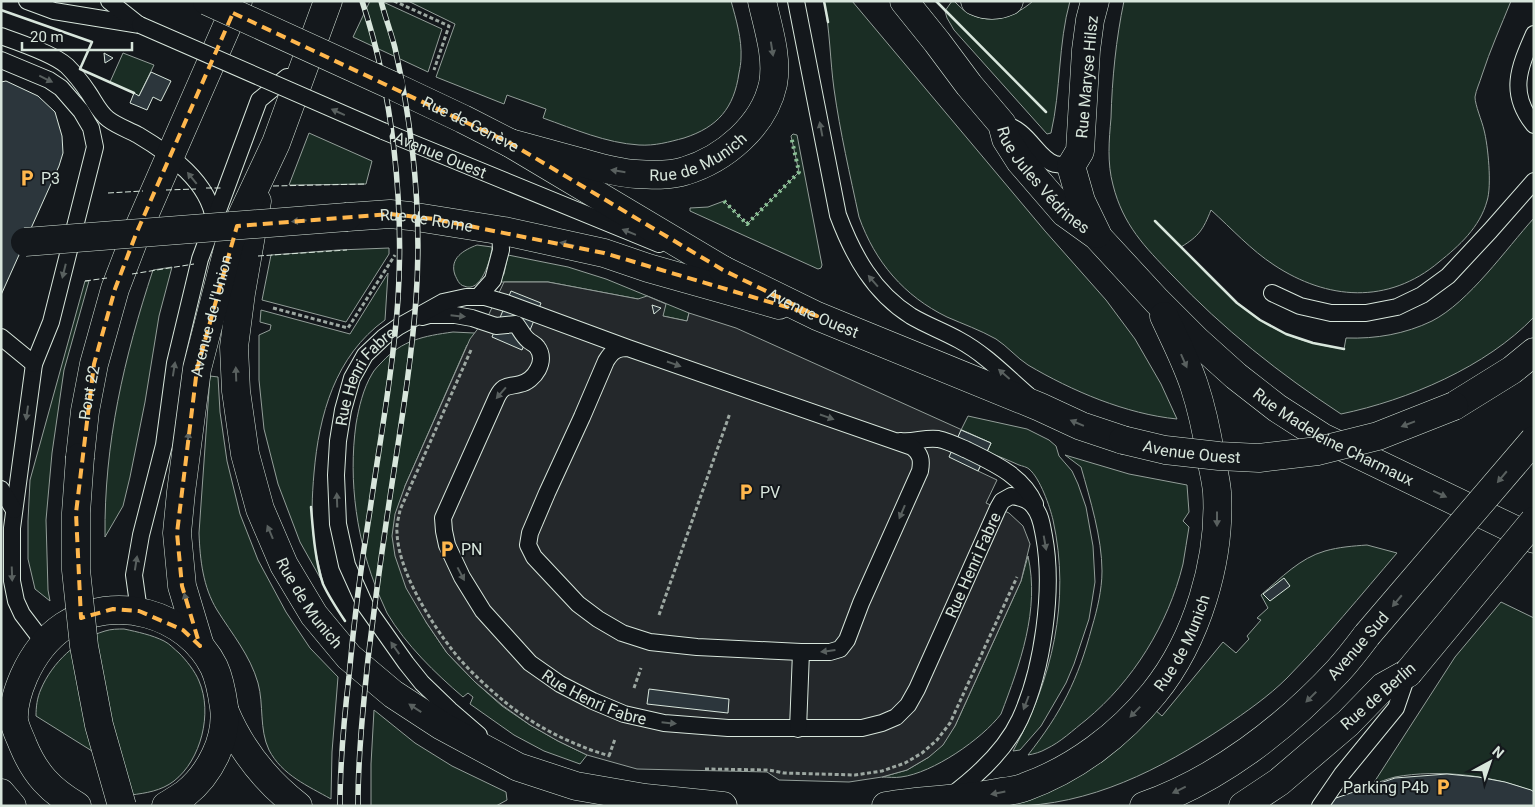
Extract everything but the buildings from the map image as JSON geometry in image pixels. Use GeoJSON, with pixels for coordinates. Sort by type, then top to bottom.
{"type":"FeatureCollection","features":[{"type":"Feature","properties":{"kind":"street","name":"Rue de Genève"},"geometry":{"type":"LineString","coordinates":[[207,1],[464,119],[510,143],[723,270]]}},
{"type":"Feature","properties":{"kind":"street","name":"Pont 22"},"geometry":{"type":"LineString","coordinates":[[122,806],[99,725],[84,646],[76,570],[76,512],[85,411],[94,364],[115,289],[136,234],[238,1]]}},
{"type":"Feature","properties":{"kind":"street","name":"Avenue de l'Union"},"geometry":{"type":"LineString","coordinates":[[200,646],[182,586],[177,533],[197,369],[230,241],[276,143],[328,1]]}},
{"type":"Feature","properties":{"kind":"street"},"geometry":{"type":"LineString","coordinates":[[318,32],[337,1]]}},
{"type":"Feature","properties":{"kind":"street","name":"Rue de Munich"},"geometry":{"type":"LineString","coordinates":[[510,143],[608,170],[635,174],[683,172],[702,165],[734,144],[748,131],[769,99],[773,83],[774,65],[762,1]]}},
{"type":"Feature","properties":{"kind":"street","name":"Rue Jules Védrines"},"geometry":{"type":"LineString","coordinates":[[904,1],[968,84],[1002,124],[1006,139],[1020,161],[1065,212],[1097,236],[1157,301]]}},
{"type":"Feature","properties":{"kind":"street"},"geometry":{"type":"LineString","coordinates":[[975,1],[983,5],[1002,4],[1008,1]]}},
{"type":"Feature","properties":{"kind":"street","name":"Rue Maryse Hilsz"},"geometry":{"type":"LineString","coordinates":[[1071,166],[1080,151],[1086,50],[1094,1]]}},
{"type":"Feature","properties":{"kind":"street","name":"Rue de Munich"},"geometry":{"type":"LineString","coordinates":[[276,143],[258,194],[241,293],[234,347],[236,391],[245,454],[260,509],[284,566],[314,615],[348,657],[401,699],[442,726],[518,767],[576,786],[645,798],[723,806]]}},
{"type":"Feature","properties":{"kind":"street"},"geometry":{"type":"LineString","coordinates":[[1071,166],[1081,201],[1097,236]]}},
{"type":"Feature","properties":{"kind":"street","name":"Rue de Rome"},"geometry":{"type":"LineString","coordinates":[[25,242],[390,214],[500,230],[604,253],[648,268],[817,316]]}},
{"type":"Feature","properties":{"kind":"street","name":"Avenue Ouest"},"geometry":{"type":"LineString","coordinates":[[723,270],[817,316],[1040,407],[1081,426],[1123,440],[1165,450],[1219,456],[1259,458],[1318,451],[1369,438],[1454,406],[1512,370],[1534,352]]}},
{"type":"Feature","properties":{"kind":"street","name":"Rue de Munich"},"geometry":{"type":"LineString","coordinates":[[886,806],[986,796],[1023,788],[1058,773],[1093,751],[1123,725],[1154,692],[1175,661],[1192,626],[1208,581],[1216,532],[1217,491],[1205,423],[1194,383],[1157,301]]}},
{"type":"Feature","properties":{"kind":"street","name":"Rue Madeleine Charmaux"},"geometry":{"type":"LineString","coordinates":[[1157,301],[1236,376],[1277,408],[1322,437],[1534,539]]}},
{"type":"Feature","properties":{"kind":"street","name":"Avenue Sud"},"geometry":{"type":"LineString","coordinates":[[1144,806],[1208,776],[1254,747],[1297,712],[1338,670],[1534,440]]}},
{"type":"Feature","properties":{"kind":"street","name":"Rue de Berlin"},"geometry":{"type":"LineString","coordinates":[[1243,806],[1279,782],[1348,723],[1383,687],[1408,673],[1534,521]]}},
{"type":"Feature","properties":{"kind":"street"},"geometry":{"type":"LineString","coordinates":[[77,806],[59,795],[43,780],[31,763],[8,718],[29,666],[44,643],[64,626],[88,615],[113,609],[139,611],[162,618],[183,630],[200,646],[213,666],[222,688],[225,712],[222,736],[214,758],[202,778],[185,794],[166,806]]}},
{"type":"Feature","properties":{"kind":"street"},"geometry":{"type":"LineString","coordinates":[[225,712],[232,728],[247,752],[264,774],[278,791],[298,806]]}},
{"type":"Feature","properties":{"kind":"street"},"geometry":{"type":"LineString","coordinates":[[1,793],[12,806]]}},
{"type":"Feature","properties":{"kind":"lane"},"geometry":{"type":"LineString","coordinates":[[27,1],[54,11],[140,25]]}},
{"type":"Feature","properties":{"kind":"lane","name":"Avenue Ouest"},"geometry":{"type":"LineString","coordinates":[[109,1],[140,25],[383,131],[723,270]]}},
{"type":"Feature","properties":{"kind":"lane"},"geometry":{"type":"LineString","coordinates":[[796,1],[838,215],[849,243],[864,271],[887,297],[911,316],[960,340],[985,357],[1033,398],[1040,407]]}},
{"type":"Feature","properties":{"kind":"lane"},"geometry":{"type":"LineString","coordinates":[[1534,34],[1521,63],[1518,83],[1521,103],[1534,125]]}},
{"type":"Feature","properties":{"kind":"lane"},"geometry":{"type":"LineString","coordinates":[[1,36],[44,52],[66,64],[89,93],[98,110],[110,121],[139,136],[191,174],[206,197],[213,211],[214,220]]}},
{"type":"Feature","properties":{"kind":"lane"},"geometry":{"type":"LineString","coordinates":[[1,60],[49,80],[61,88],[82,111],[91,128],[95,147],[51,322],[34,364],[12,528],[11,564],[16,601],[22,614],[44,643]]}},
{"type":"Feature","properties":{"kind":"lane"},"geometry":{"type":"LineString","coordinates":[[139,611],[134,575],[141,535],[164,445],[174,363],[200,259],[259,100],[305,63]]}},
{"type":"Feature","properties":{"kind":"lane"},"geometry":{"type":"LineString","coordinates":[[1002,124],[1009,126],[1026,137],[1048,160],[1055,164],[1071,166]]}},
{"type":"Feature","properties":{"kind":"lane"},"geometry":{"type":"LineString","coordinates":[[1272,293],[1300,306],[1331,313],[1366,313],[1397,307],[1422,295],[1448,276],[1534,181]]}},
{"type":"Feature","properties":{"kind":"lane"},"geometry":{"type":"LineString","coordinates":[[478,297],[493,280],[501,250],[500,230]]}},
{"type":"Feature","properties":{"kind":"lane","name":"Rue Henri Fabre"},"geometry":{"type":"LineString","coordinates":[[518,767],[450,710],[422,683],[365,605],[346,565],[338,524],[336,475],[338,441],[343,410],[352,378],[366,355],[384,337],[442,302],[466,297],[485,297],[912,447],[919,453],[922,462],[920,471],[861,603],[847,640],[840,649],[830,652],[801,652],[697,647],[650,642],[622,633],[598,620],[578,604],[534,557],[528,545],[530,533],[547,493],[610,353],[618,348],[628,348]]}},
{"type":"Feature","properties":{"kind":"lane","name":"Rue Henri Fabre"},"geometry":{"type":"LineString","coordinates":[[410,320],[429,315],[455,315],[472,318],[496,326],[516,324],[526,339],[537,347],[541,354],[541,364],[529,380],[502,389],[497,397],[443,518],[447,545],[462,577],[483,611],[530,663],[568,688],[624,714],[664,723],[728,728],[798,729],[862,728],[896,717],[918,689],[1002,501],[1011,496],[1020,497],[1035,507],[1039,516]]}},
{"type":"Feature","properties":{"kind":"lane"},"geometry":{"type":"LineString","coordinates":[[1,337],[34,364]]}},
{"type":"Feature","properties":{"kind":"lane","name":"Rue Henri Fabre"},"geometry":{"type":"LineString","coordinates":[[890,440],[904,442],[927,438],[940,439],[1005,469],[1021,483],[1033,500],[1039,516],[1046,550],[1048,584],[1045,624],[1036,670],[1020,719],[1008,740],[972,779],[946,799]]}},
{"type":"Feature","properties":{"kind":"lane"},"geometry":{"type":"LineString","coordinates":[[1,489],[14,510]]}},
{"type":"Feature","properties":{"kind":"lane"},"geometry":{"type":"LineString","coordinates":[[798,729],[801,652]]}},
{"type":"Feature","properties":{"kind":"lane"},"geometry":{"type":"LineString","coordinates":[[1320,806],[1342,774],[1396,708],[1408,673]]}},
{"type":"Feature","properties":{"kind":"path"},"geometry":{"type":"LineString","coordinates":[[394,1],[449,26],[432,74]]}},
{"type":"Feature","properties":{"kind":"path"},"geometry":{"type":"LineString","coordinates":[[268,307],[348,328],[394,255]]}},
{"type":"Feature","properties":{"kind":"path"},"geometry":{"type":"LineString","coordinates":[[609,756],[739,387]]}},
{"type":"Feature","properties":{"kind":"highlighted area"},"geometry":{"type":"Polygon","coordinates":[[[233,13],[510,143],[723,270],[817,316],[604,253],[434,219],[390,214],[237,226],[197,369],[177,533],[182,586],[200,646],[183,630],[139,611],[113,609],[81,618],[76,513],[94,364],[115,289],[136,234],[233,13]]]}},
{"type":"Feature","properties":{"kind":"green space"},"geometry":{"type":"Polygon","coordinates":[[[370,1],[381,1],[442,29],[428,72],[353,37],[370,1]]]}},
{"type":"Feature","properties":{"kind":"green space"},"geometry":{"type":"Polygon","coordinates":[[[408,1],[731,1],[741,44],[741,64],[737,85],[728,106],[715,122],[684,138],[651,145],[639,145],[602,138],[543,118],[546,109],[507,95],[504,104],[436,77],[455,24],[408,1]]]}},
{"type":"Feature","properties":{"kind":"green space"},"geometry":{"type":"Polygon","coordinates":[[[824,1],[852,1],[1045,231],[1106,300],[1135,339],[1161,384],[1177,419],[1119,407],[1045,375],[1028,365],[996,339],[932,309],[904,288],[893,276],[873,249],[859,217],[836,105],[824,1]]]}},
{"type":"Feature","properties":{"kind":"green space"},"geometry":{"type":"Polygon","coordinates":[[[952,1],[966,12],[975,16],[993,19],[1010,15],[1033,1],[1070,1],[1063,34],[1051,133],[1047,134],[954,30],[945,11],[952,1]]]}},
{"type":"Feature","properties":{"kind":"green space"},"geometry":{"type":"Polygon","coordinates":[[[1124,1],[1511,1],[1488,56],[1475,97],[1487,145],[1489,186],[1487,201],[1474,228],[1461,243],[1439,262],[1419,276],[1399,286],[1357,293],[1336,291],[1294,277],[1274,265],[1249,246],[1211,210],[1200,232],[1181,247],[1229,295],[1269,325],[1299,339],[1344,349],[1346,338],[1368,338],[1401,332],[1422,326],[1446,312],[1473,288],[1534,218],[1534,317],[1515,335],[1493,351],[1445,379],[1393,400],[1341,414],[1274,367],[1211,314],[1162,265],[1129,224],[1117,199],[1110,168],[1109,143],[1115,59],[1124,1]]]}},
{"type":"Feature","properties":{"kind":"green space"},"geometry":{"type":"Polygon","coordinates":[[[123,53],[154,65],[139,96],[110,82],[123,53]]]}},
{"type":"Feature","properties":{"kind":"green space"},"geometry":{"type":"Polygon","coordinates":[[[309,133],[372,161],[366,184],[289,185],[309,133]]]}},
{"type":"Feature","properties":{"kind":"green space"},"geometry":{"type":"Polygon","coordinates":[[[793,134],[797,135],[822,265],[818,269],[690,211],[690,208],[708,207],[724,201],[747,224],[799,172],[791,136],[793,134]]]}},
{"type":"Feature","properties":{"kind":"green space"},"geometry":{"type":"Polygon","coordinates":[[[477,245],[492,247],[490,259],[480,280],[470,287],[464,286],[459,283],[455,275],[454,264],[463,252],[477,245]]]}},
{"type":"Feature","properties":{"kind":"green space"},"geometry":{"type":"Polygon","coordinates":[[[389,248],[389,254],[346,322],[262,300],[271,255],[389,248]]]}},
{"type":"Feature","properties":{"kind":"green space"},"geometry":{"type":"Polygon","coordinates":[[[508,255],[568,267],[606,279],[689,313],[687,321],[663,316],[638,299],[548,282],[499,282],[504,274],[508,255]]]}},
{"type":"Feature","properties":{"kind":"green space"},"geometry":{"type":"Polygon","coordinates":[[[172,267],[159,316],[145,402],[123,506],[105,537],[108,468],[112,434],[125,368],[153,270],[172,267]]]}},
{"type":"Feature","properties":{"kind":"green space"},"geometry":{"type":"Polygon","coordinates":[[[388,273],[385,320],[368,335],[342,369],[325,409],[320,430],[316,451],[312,516],[314,542],[323,583],[300,542],[278,484],[264,429],[259,380],[259,335],[270,330],[271,325],[260,322],[261,310],[350,334],[388,273]]]}},
{"type":"Feature","properties":{"kind":"green space"},"geometry":{"type":"Polygon","coordinates":[[[85,281],[89,281],[64,370],[52,453],[46,520],[50,601],[35,589],[28,559],[30,480],[85,281]]]}},
{"type":"Feature","properties":{"kind":"green space"},"geometry":{"type":"Polygon","coordinates":[[[453,332],[474,333],[485,336],[467,345],[405,486],[426,622],[447,653],[502,706],[530,725],[587,755],[580,764],[544,751],[514,735],[470,704],[473,697],[468,693],[463,697],[432,668],[403,636],[387,613],[371,575],[356,511],[353,468],[356,424],[366,386],[376,368],[397,349],[423,337],[453,332]]]}},
{"type":"Feature","properties":{"kind":"green space"},"geometry":{"type":"Polygon","coordinates":[[[210,376],[218,377],[220,412],[227,461],[240,514],[258,560],[286,612],[310,648],[338,677],[332,752],[331,799],[288,773],[274,759],[264,734],[260,691],[255,673],[212,601],[205,583],[201,563],[199,533],[210,376]]]}},
{"type":"Feature","properties":{"kind":"green space"},"geometry":{"type":"Polygon","coordinates":[[[968,416],[1027,429],[1049,440],[1056,446],[1059,456],[1072,471],[1078,484],[1086,507],[1093,546],[1095,582],[1092,601],[1089,619],[1074,664],[1066,683],[1041,726],[1020,750],[1013,751],[1027,724],[1038,696],[1048,668],[1054,639],[1059,610],[1058,550],[1052,514],[1044,493],[1033,473],[1027,468],[987,452],[991,443],[961,430],[968,416]]]}},
{"type":"Feature","properties":{"kind":"green space"},"geometry":{"type":"Polygon","coordinates":[[[1065,455],[1129,474],[1187,485],[1189,512],[1183,521],[1189,527],[1183,564],[1168,609],[1158,630],[1133,670],[1103,705],[1072,732],[1040,752],[1028,755],[1050,725],[1074,680],[1087,646],[1101,585],[1100,545],[1088,492],[1081,467],[1065,455]]]}},
{"type":"Feature","properties":{"kind":"green space"},"geometry":{"type":"Polygon","coordinates":[[[1367,545],[1397,553],[1301,663],[1280,685],[1249,710],[1175,757],[1124,782],[1069,800],[1011,806],[1154,709],[1162,716],[1223,642],[1236,653],[1249,639],[1247,636],[1261,620],[1257,618],[1268,608],[1261,595],[1291,569],[1307,558],[1325,551],[1367,545]]]}},
{"type":"Feature","properties":{"kind":"green space"},"geometry":{"type":"Polygon","coordinates":[[[1028,556],[1032,596],[1030,617],[1021,656],[1001,714],[982,734],[942,762],[914,774],[899,777],[882,777],[907,770],[929,757],[955,726],[1021,581],[1028,556]]]}},
{"type":"Feature","properties":{"kind":"green space"},"geometry":{"type":"Polygon","coordinates":[[[1501,602],[1534,618],[1534,792],[1501,781],[1447,774],[1395,777],[1373,784],[1455,657],[1501,602]]]}},
{"type":"Feature","properties":{"kind":"green space"},"geometry":{"type":"Polygon","coordinates":[[[124,629],[159,639],[179,653],[197,677],[205,707],[202,735],[191,761],[183,772],[164,787],[131,795],[100,756],[36,716],[37,702],[41,689],[52,670],[67,653],[75,646],[95,635],[110,630],[124,629]]]}},
{"type":"Feature","properties":{"kind":"green space"},"geometry":{"type":"Polygon","coordinates":[[[374,710],[415,743],[452,766],[506,792],[507,800],[496,806],[371,806],[374,710]]]}},
{"type":"Feature","properties":{"kind":"shaded area","name":"PV"},"geometry":{"type":"Polygon","coordinates":[[[504,282],[548,282],[638,299],[647,296],[666,304],[663,316],[687,321],[689,313],[736,328],[991,443],[978,471],[997,480],[986,503],[1009,513],[1023,526],[1030,544],[1021,581],[955,726],[943,745],[929,757],[907,770],[882,777],[849,782],[779,780],[767,772],[637,769],[587,755],[530,725],[475,682],[447,653],[406,588],[395,556],[392,536],[395,514],[405,486],[470,339],[489,314],[504,282]]]}},
{"type":"Feature","properties":{"kind":"railway"},"geometry":{"type":"LineString","coordinates":[[340,806],[343,741],[353,634],[386,405],[398,299],[399,225],[394,148],[382,73],[362,1]]}},
{"type":"Feature","properties":{"kind":"railway"},"geometry":{"type":"LineString","coordinates":[[358,806],[360,751],[368,659],[410,359],[418,268],[417,204],[407,110],[395,48],[381,1]]}},
{"type":"Feature","properties":{"kind":"hedge"},"geometry":{"type":"LineString","coordinates":[[724,201],[747,224],[799,172],[791,136]]}},
{"type":"Feature","properties":{"kind":"fence"},"geometry":{"type":"LineString","coordinates":[[273,186],[366,184]]}},
{"type":"Feature","properties":{"kind":"fence"},"geometry":{"type":"LineString","coordinates":[[206,188],[221,188]]}},
{"type":"Feature","properties":{"kind":"fence"},"geometry":{"type":"LineString","coordinates":[[166,190],[196,189]]}},
{"type":"Feature","properties":{"kind":"fence"},"geometry":{"type":"LineString","coordinates":[[108,193],[143,191]]}},
{"type":"Feature","properties":{"kind":"fence"},"geometry":{"type":"LineString","coordinates":[[258,256],[347,250]]}},
{"type":"Feature","properties":{"kind":"fence"},"geometry":{"type":"LineString","coordinates":[[132,274],[194,264]]}},
{"type":"Feature","properties":{"kind":"fence"},"geometry":{"type":"LineString","coordinates":[[85,281],[107,278]]}},
{"type":"Feature","properties":{"kind":"wall"},"geometry":{"type":"LineString","coordinates":[[824,1],[828,22]]}},
{"type":"Feature","properties":{"kind":"wall"},"geometry":{"type":"LineString","coordinates":[[936,1],[1046,112]]}},
{"type":"Feature","properties":{"kind":"wall"},"geometry":{"type":"LineString","coordinates":[[1,10],[92,42],[80,69],[134,93]]}},
{"type":"Feature","properties":{"kind":"wall"},"geometry":{"type":"LineString","coordinates":[[1155,221],[1237,303],[1260,320],[1286,334],[1313,343],[1344,349]]}},
{"type":"Feature","properties":{"kind":"wall"},"geometry":{"type":"LineString","coordinates":[[311,507],[320,575],[328,594],[345,621]]}},
{"type":"Feature","properties":{"kind":"place","name":"P3"},"geometry":{"type":"Point","coordinates":[27,178]}},
{"type":"Feature","properties":{"kind":"place","name":"PV"},"geometry":{"type":"Point","coordinates":[746,492]}},
{"type":"Feature","properties":{"kind":"place","name":"PN"},"geometry":{"type":"Point","coordinates":[447,549]}},
{"type":"Feature","properties":{"kind":"place","name":"Parking P4b"},"geometry":{"type":"Point","coordinates":[1443,787]}}]}
